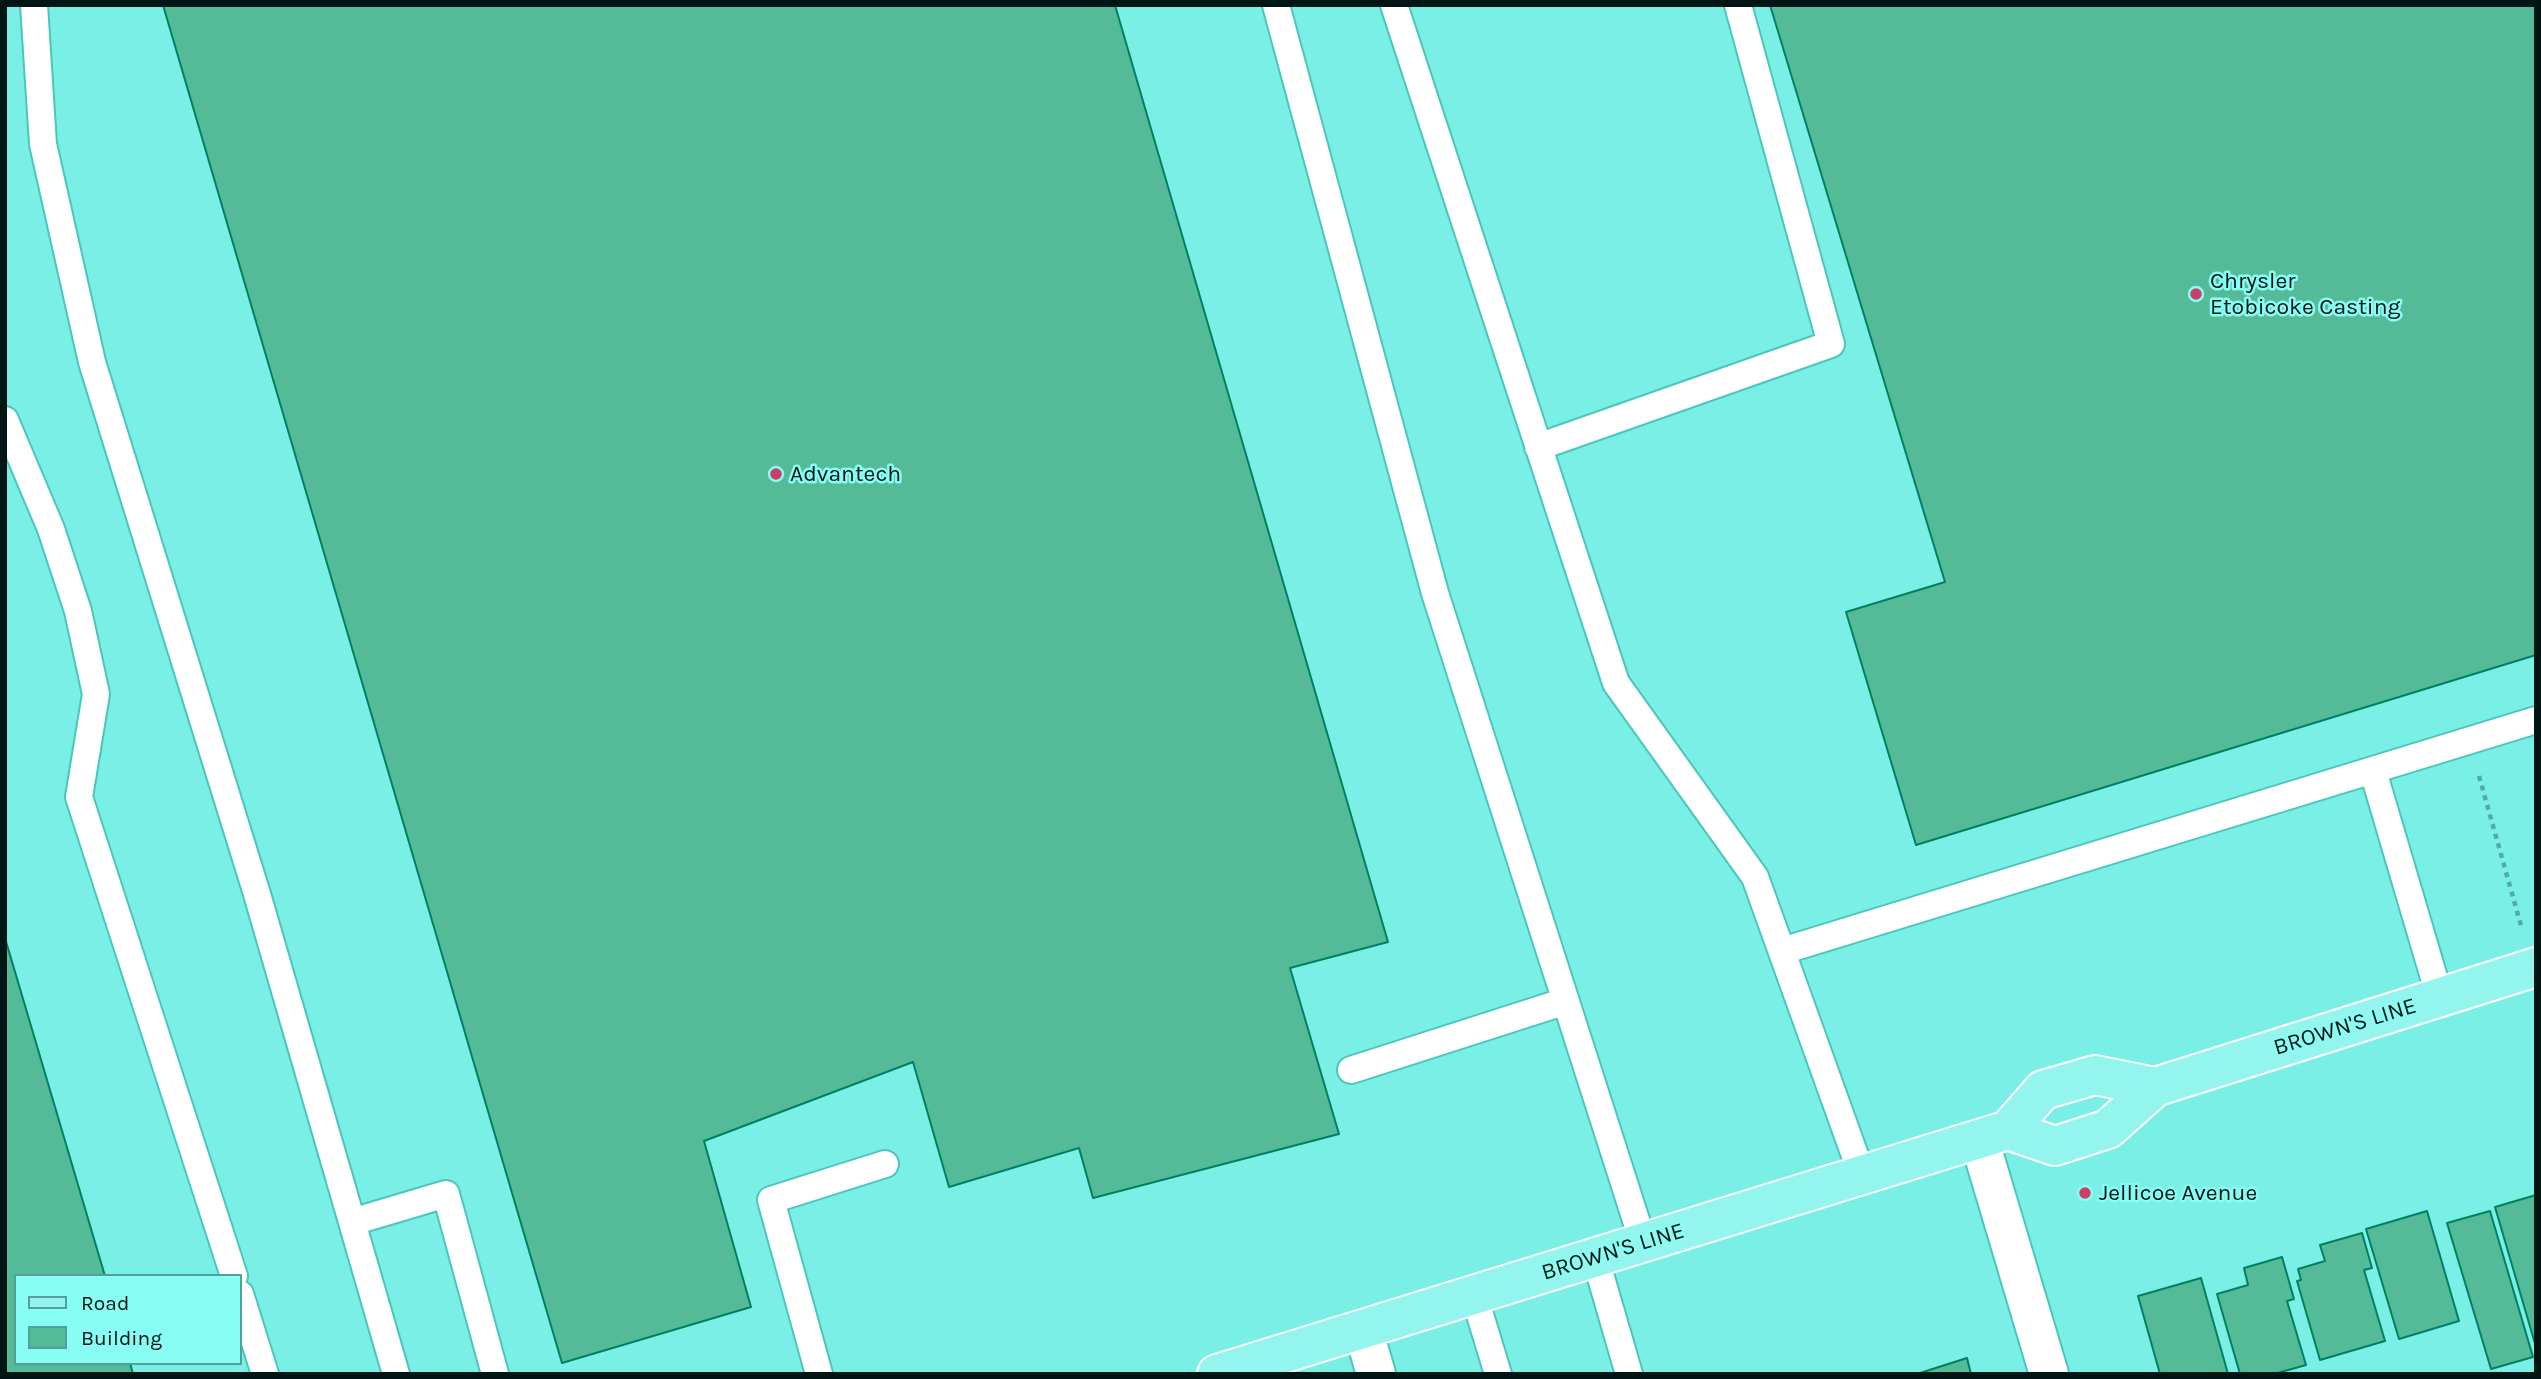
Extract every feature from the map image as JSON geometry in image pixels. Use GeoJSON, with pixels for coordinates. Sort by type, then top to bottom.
{"type":"FeatureCollection","features":[{"type":"Feature","properties":{"kind":"main road","name":"BROWN'S LINE"},"geometry":{"type":"LineString","coordinates":[[1994,1135],[2055,1146],[2108,1129],[2155,1087],[2535,970]]}},
{"type":"Feature","properties":{"kind":"main road","name":"BROWN'S LINE"},"geometry":{"type":"LineString","coordinates":[[1217,1374],[1994,1135],[2043,1090],[2095,1075],[2155,1087]]}},
{"type":"Feature","properties":{"kind":"street"},"geometry":{"type":"LineString","coordinates":[[1994,1135],[2049,1374]]}},
{"type":"Feature","properties":{"kind":"street"},"geometry":{"type":"LineString","coordinates":[[1363,1329],[1376,1374]]}},
{"type":"Feature","properties":{"kind":"lane"},"geometry":{"type":"LineString","coordinates":[[34,5],[43,144],[92,362],[253,880],[396,1374]]}},
{"type":"Feature","properties":{"kind":"lane"},"geometry":{"type":"LineString","coordinates":[[1276,5],[1435,593],[1643,1242]]}},
{"type":"Feature","properties":{"kind":"lane"},"geometry":{"type":"LineString","coordinates":[[1394,5],[1616,683],[1755,877],[1861,1175]]}},
{"type":"Feature","properties":{"kind":"lane"},"geometry":{"type":"LineString","coordinates":[[1538,447],[1831,344],[1738,5]]}},
{"type":"Feature","properties":{"kind":"lane"},"geometry":{"type":"LineString","coordinates":[[5,421],[51,530],[78,611],[96,694],[79,797],[233,1274]]}},
{"type":"Feature","properties":{"kind":"lane"},"geometry":{"type":"LineString","coordinates":[[1782,951],[2536,720]]}},
{"type":"Feature","properties":{"kind":"lane"},"geometry":{"type":"LineString","coordinates":[[2373,771],[2440,998]]}},
{"type":"Feature","properties":{"kind":"lane"},"geometry":{"type":"LineString","coordinates":[[1351,1070],[1566,1001]]}},
{"type":"Feature","properties":{"kind":"lane"},"geometry":{"type":"LineString","coordinates":[[819,1374],[771,1200],[885,1164]]}},
{"type":"Feature","properties":{"kind":"lane"},"geometry":{"type":"LineString","coordinates":[[352,1222],[446,1194],[495,1374]]}},
{"type":"Feature","properties":{"kind":"lane"},"geometry":{"type":"LineString","coordinates":[[1595,1257],[1629,1374]]}},
{"type":"Feature","properties":{"kind":"lane"},"geometry":{"type":"LineString","coordinates":[[1474,1294],[1498,1374]]}},
{"type":"Feature","properties":{"kind":"lane"},"geometry":{"type":"LineString","coordinates":[[242,1300],[265,1374]]}},
{"type":"Feature","properties":{"kind":"path"},"geometry":{"type":"LineString","coordinates":[[2469,741],[2535,970]]}},
{"type":"Feature","properties":{"kind":"building","name":"Advantech"},"geometry":{"type":"Polygon","coordinates":[[[163,5],[1115,5],[1388,942],[1290,968],[1339,1134],[1093,1198],[1079,1148],[949,1187],[913,1062],[704,1141],[751,1307],[562,1363],[163,5]]]}},
{"type":"Feature","properties":{"kind":"building","name":"Chrysler Etobicoke Casting"},"geometry":{"type":"Polygon","coordinates":[[[1770,5],[2536,5],[2536,655],[1916,845],[1846,612],[1945,582],[1770,5]]]}},
{"type":"Feature","properties":{"kind":"building"},"geometry":{"type":"Polygon","coordinates":[[[5,938],[104,1274],[14,1274],[14,1365],[131,1365],[133,1374],[5,1374],[5,938]]]}},
{"type":"Feature","properties":{"kind":"building"},"geometry":{"type":"Polygon","coordinates":[[[2536,1195],[2536,1347],[2495,1207],[2536,1195]]]}},
{"type":"Feature","properties":{"kind":"building"},"geometry":{"type":"Polygon","coordinates":[[[2427,1211],[2459,1321],[2399,1339],[2366,1229],[2427,1211]]]}},
{"type":"Feature","properties":{"kind":"building"},"geometry":{"type":"Polygon","coordinates":[[[2490,1211],[2533,1357],[2491,1369],[2447,1223],[2490,1211]]]}},
{"type":"Feature","properties":{"kind":"building"},"geometry":{"type":"Polygon","coordinates":[[[2362,1233],[2372,1268],[2364,1270],[2385,1341],[2320,1360],[2297,1281],[2301,1280],[2298,1269],[2325,1261],[2320,1245],[2362,1233]]]}},
{"type":"Feature","properties":{"kind":"building"},"geometry":{"type":"Polygon","coordinates":[[[2282,1257],[2294,1299],[2287,1301],[2306,1365],[2274,1374],[2240,1374],[2217,1294],[2248,1285],[2244,1268],[2282,1257]]]}},
{"type":"Feature","properties":{"kind":"building"},"geometry":{"type":"Polygon","coordinates":[[[2201,1278],[2228,1374],[2160,1374],[2138,1296],[2201,1278]]]}},
{"type":"Feature","properties":{"kind":"building"},"geometry":{"type":"Polygon","coordinates":[[[1967,1358],[1971,1374],[1920,1373],[1967,1358]]]}},
{"type":"Feature","properties":{"kind":"place","name":"Chrysler Etobicoke Casting"},"geometry":{"type":"Point","coordinates":[2196,294]}},
{"type":"Feature","properties":{"kind":"place","name":"Advantech"},"geometry":{"type":"Point","coordinates":[776,474]}},
{"type":"Feature","properties":{"kind":"place","name":"Jellicoe Avenue"},"geometry":{"type":"Point","coordinates":[2085,1193]}}]}
